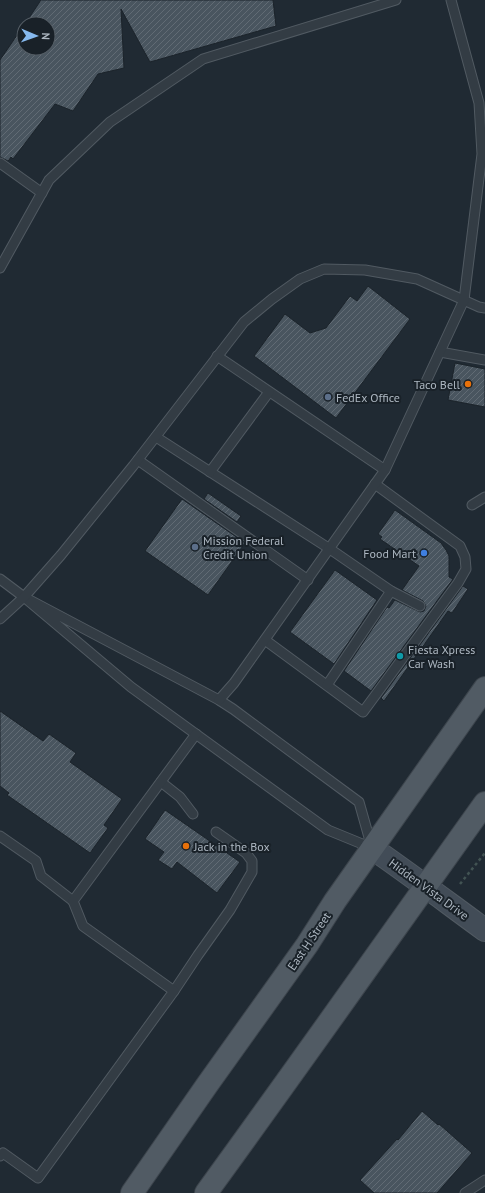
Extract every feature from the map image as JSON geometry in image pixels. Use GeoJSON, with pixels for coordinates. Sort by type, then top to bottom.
{"type":"FeatureCollection","features":[{"type":"Feature","properties":{"kind":"main road","name":"East H Street"},"geometry":{"type":"LineString","coordinates":[[132,1193],[307,945],[335,901],[485,688]]}},
{"type":"Feature","properties":{"kind":"main road"},"geometry":{"type":"LineString","coordinates":[[206,1193],[485,803]]}},
{"type":"Feature","properties":{"kind":"street","name":"Hidden Vista Drive"},"geometry":{"type":"LineString","coordinates":[[372,848],[485,930]]}},
{"type":"Feature","properties":{"kind":"lane"},"geometry":{"type":"LineString","coordinates":[[0,268],[49,180],[110,122],[203,59],[396,0]]}},
{"type":"Feature","properties":{"kind":"lane"},"geometry":{"type":"LineString","coordinates":[[219,700],[234,683],[385,470],[464,300],[483,154],[478,103],[481,97],[451,0]]}},
{"type":"Feature","properties":{"kind":"lane"},"geometry":{"type":"LineString","coordinates":[[0,163],[42,193]]}},
{"type":"Feature","properties":{"kind":"lane"},"geometry":{"type":"LineString","coordinates":[[0,619],[24,596],[51,566],[138,460],[244,322],[300,279],[324,269],[365,270],[417,279],[485,308]]}},
{"type":"Feature","properties":{"kind":"lane"},"geometry":{"type":"LineString","coordinates":[[440,352],[485,360]]}},
{"type":"Feature","properties":{"kind":"lane"},"geometry":{"type":"LineString","coordinates":[[217,356],[385,470]]}},
{"type":"Feature","properties":{"kind":"lane"},"geometry":{"type":"LineString","coordinates":[[210,472],[269,392]]}},
{"type":"Feature","properties":{"kind":"lane"},"geometry":{"type":"LineString","coordinates":[[156,437],[330,549],[391,591],[420,606]]}},
{"type":"Feature","properties":{"kind":"lane"},"geometry":{"type":"LineString","coordinates":[[138,460],[177,486],[308,580]]}},
{"type":"Feature","properties":{"kind":"lane"},"geometry":{"type":"LineString","coordinates":[[265,640],[363,712],[442,606],[466,570],[465,557],[460,546],[375,484]]}},
{"type":"Feature","properties":{"kind":"lane"},"geometry":{"type":"LineString","coordinates":[[472,505],[485,497]]}},
{"type":"Feature","properties":{"kind":"lane"},"geometry":{"type":"LineString","coordinates":[[0,580],[24,596],[219,700],[359,802],[372,848]]}},
{"type":"Feature","properties":{"kind":"lane"},"geometry":{"type":"LineString","coordinates":[[327,685],[391,591]]}},
{"type":"Feature","properties":{"kind":"lane"},"geometry":{"type":"LineString","coordinates":[[24,596],[130,687],[328,830],[372,848]]}},
{"type":"Feature","properties":{"kind":"lane"},"geometry":{"type":"LineString","coordinates":[[73,901],[196,734]]}},
{"type":"Feature","properties":{"kind":"lane"},"geometry":{"type":"LineString","coordinates":[[161,782],[180,797],[193,814]]}},
{"type":"Feature","properties":{"kind":"lane"},"geometry":{"type":"LineString","coordinates":[[0,1156],[3,1153],[38,1178],[174,991],[230,910],[252,872],[252,861],[246,853],[216,832]]}},
{"type":"Feature","properties":{"kind":"lane"},"geometry":{"type":"LineString","coordinates":[[0,836],[36,861],[41,876],[73,901],[83,926],[174,991]]}},
{"type":"Feature","properties":{"kind":"lane"},"geometry":{"type":"LineString","coordinates":[[465,1193],[485,1180]]}},
{"type":"Feature","properties":{"kind":"path"},"geometry":{"type":"LineString","coordinates":[[445,901],[485,853]]}},
{"type":"Feature","properties":{"kind":"building"},"geometry":{"type":"Polygon","coordinates":[[[41,0],[273,0],[276,26],[150,62],[121,9],[124,68],[98,74],[73,111],[55,104],[13,159],[11,157],[8,161],[0,157],[0,60],[16,37],[16,56],[56,56],[56,16],[30,16],[41,0]]]}},
{"type":"Feature","properties":{"kind":"building"},"geometry":{"type":"Polygon","coordinates":[[[368,286],[410,319],[336,418],[254,356],[285,314],[310,333],[326,328],[350,296],[357,301],[368,286]]]}},
{"type":"Feature","properties":{"kind":"building","name":"Taco Bell"},"geometry":{"type":"Polygon","coordinates":[[[455,363],[485,369],[485,407],[448,400],[455,363]]]}},
{"type":"Feature","properties":{"kind":"building"},"geometry":{"type":"Polygon","coordinates":[[[208,493],[241,516],[237,522],[204,499],[208,493]]]}},
{"type":"Feature","properties":{"kind":"building","name":"Mission Federal Credit Union"},"geometry":{"type":"Polygon","coordinates":[[[182,499],[245,543],[208,595],[145,551],[182,499]]]}},
{"type":"Feature","properties":{"kind":"building"},"geometry":{"type":"Polygon","coordinates":[[[395,510],[441,543],[449,556],[449,577],[453,579],[371,691],[344,671],[387,607],[389,608],[395,600],[420,612],[424,611],[426,606],[423,601],[402,590],[419,566],[380,539],[382,537],[378,534],[395,510]]]}},
{"type":"Feature","properties":{"kind":"building"},"geometry":{"type":"Polygon","coordinates":[[[335,570],[377,600],[334,664],[290,632],[335,570]]]}},
{"type":"Feature","properties":{"kind":"building"},"geometry":{"type":"Polygon","coordinates":[[[463,586],[468,589],[452,613],[448,611],[384,701],[381,698],[463,586]]]}},
{"type":"Feature","properties":{"kind":"building"},"geometry":{"type":"Polygon","coordinates":[[[0,711],[43,741],[49,734],[76,753],[70,762],[122,799],[104,825],[108,828],[90,853],[7,795],[9,793],[0,786],[0,711]]]}},
{"type":"Feature","properties":{"kind":"building","name":"Jack in the Box"},"geometry":{"type":"Polygon","coordinates":[[[165,810],[240,862],[217,893],[177,862],[172,869],[158,860],[164,852],[145,839],[165,810]]]}},
{"type":"Feature","properties":{"kind":"building"},"geometry":{"type":"Polygon","coordinates":[[[422,1111],[472,1153],[437,1193],[374,1193],[360,1180],[397,1139],[398,1140],[422,1111]]]}},
{"type":"Feature","properties":{"kind":"place","name":"Taco Bell"},"geometry":{"type":"Point","coordinates":[468,384]}},
{"type":"Feature","properties":{"kind":"place","name":"FedEx Office"},"geometry":{"type":"Point","coordinates":[328,397]}},
{"type":"Feature","properties":{"kind":"place","name":"Mission Federal Credit Union"},"geometry":{"type":"Point","coordinates":[195,547]}},
{"type":"Feature","properties":{"kind":"place","name":"Food Mart"},"geometry":{"type":"Point","coordinates":[424,553]}},
{"type":"Feature","properties":{"kind":"place","name":"Fiesta Xpress Car Wash"},"geometry":{"type":"Point","coordinates":[400,656]}},
{"type":"Feature","properties":{"kind":"place","name":"Jack in the Box"},"geometry":{"type":"Point","coordinates":[186,846]}}]}
